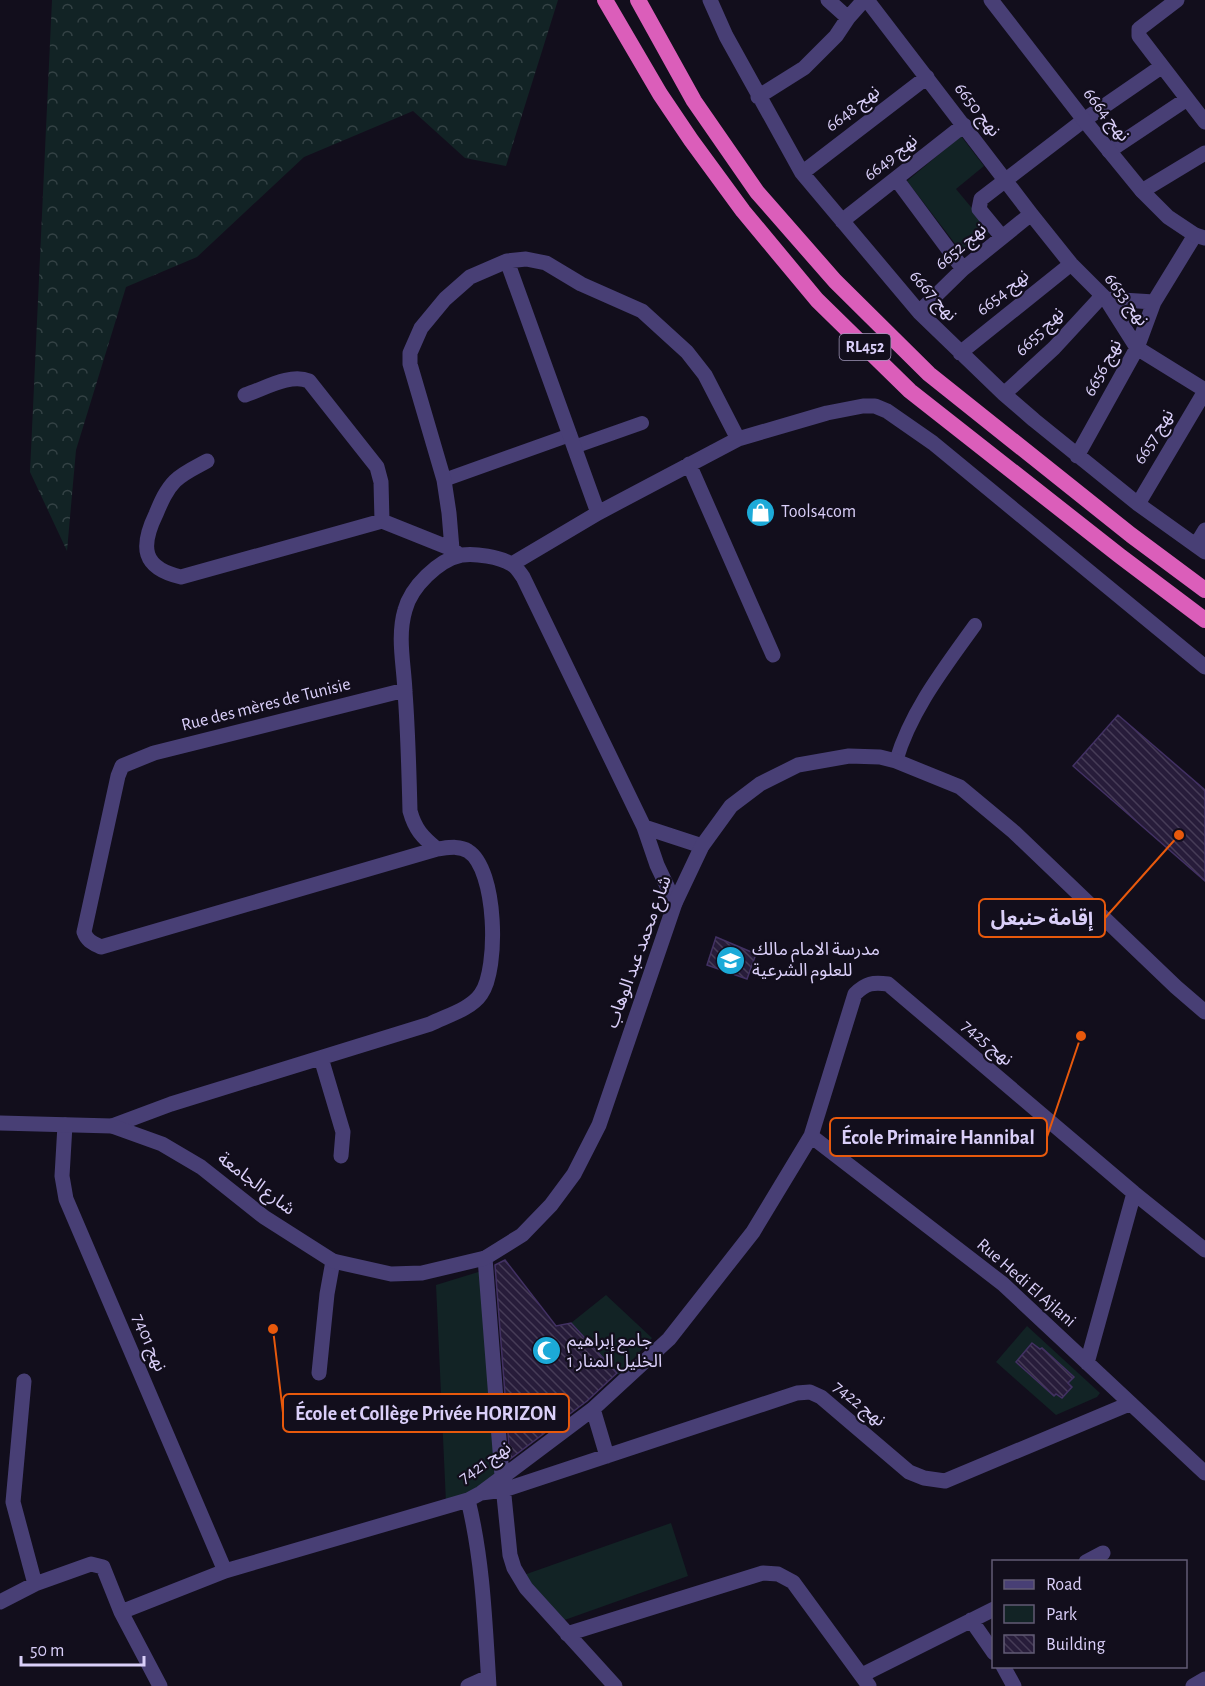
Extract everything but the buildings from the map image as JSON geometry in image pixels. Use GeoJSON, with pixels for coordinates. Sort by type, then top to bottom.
{"type":"FeatureCollection","features":[{"type":"Feature","properties":{"kind":"highway","name":"RL452"},"geometry":{"type":"LineString","coordinates":[[605,0],[660,94],[691,140],[742,211],[817,300],[910,391],[1205,620]]}},
{"type":"Feature","properties":{"kind":"highway","name":"RL452"},"geometry":{"type":"LineString","coordinates":[[638,0],[694,101],[757,192],[835,281],[929,374],[1131,535],[1205,590]]}},
{"type":"Feature","properties":{"kind":"street","name":"نهج 6667"},"geometry":{"type":"LineString","coordinates":[[710,0],[758,98],[802,172],[919,312],[1004,394],[1077,456],[1138,504],[1200,548]]}},
{"type":"Feature","properties":{"kind":"street"},"geometry":{"type":"LineString","coordinates":[[828,0],[848,18]]}},
{"type":"Feature","properties":{"kind":"street"},"geometry":{"type":"LineString","coordinates":[[758,98],[804,68],[836,36],[848,18],[866,0]]}},
{"type":"Feature","properties":{"kind":"street","name":"نهج 6650"},"geometry":{"type":"LineString","coordinates":[[866,0],[1031,214]]}},
{"type":"Feature","properties":{"kind":"street","name":"نهج 6664"},"geometry":{"type":"LineString","coordinates":[[991,0],[1142,191],[1168,217],[1200,236]]}},
{"type":"Feature","properties":{"kind":"street"},"geometry":{"type":"LineString","coordinates":[[1177,0],[1161,5],[1138,32],[1161,67],[1205,122]]}},
{"type":"Feature","properties":{"kind":"street"},"geometry":{"type":"LineString","coordinates":[[1002,237],[980,208],[981,200],[1084,120],[1161,67]]}},
{"type":"Feature","properties":{"kind":"street","name":"نهج 6648"},"geometry":{"type":"LineString","coordinates":[[802,172],[927,77]]}},
{"type":"Feature","properties":{"kind":"street"},"geometry":{"type":"LineString","coordinates":[[1109,151],[1187,99]]}},
{"type":"Feature","properties":{"kind":"street","name":"نهج 6649"},"geometry":{"type":"LineString","coordinates":[[843,221],[964,125]]}},
{"type":"Feature","properties":{"kind":"street"},"geometry":{"type":"LineString","coordinates":[[1142,191],[1205,153]]}},
{"type":"Feature","properties":{"kind":"street"},"geometry":{"type":"LineString","coordinates":[[897,180],[963,269]]}},
{"type":"Feature","properties":{"kind":"street","name":"نهج 6652"},"geometry":{"type":"LineString","coordinates":[[919,312],[963,269],[1031,214]]}},
{"type":"Feature","properties":{"kind":"street","name":"نهج 6653"},"geometry":{"type":"LineString","coordinates":[[1031,214],[1071,264],[1104,298],[1137,348],[1205,391]]}},
{"type":"Feature","properties":{"kind":"street","name":"نهج 6656"},"geometry":{"type":"LineString","coordinates":[[1077,456],[1137,348],[1154,302],[1200,236]]}},
{"type":"Feature","properties":{"kind":"street"},"geometry":{"type":"LineString","coordinates":[[456,552],[444,480],[410,364],[410,353],[421,328],[445,299],[470,277],[507,261],[526,259],[546,263],[581,284],[642,311],[687,352],[705,375],[738,440]]}},
{"type":"Feature","properties":{"kind":"street"},"geometry":{"type":"LineString","coordinates":[[507,261],[598,513]]}},
{"type":"Feature","properties":{"kind":"street","name":"نهج 6654"},"geometry":{"type":"LineString","coordinates":[[960,353],[1071,264]]}},
{"type":"Feature","properties":{"kind":"street"},"geometry":{"type":"LineString","coordinates":[[1104,298],[1154,302]]}},
{"type":"Feature","properties":{"kind":"street","name":"نهج 6655"},"geometry":{"type":"LineString","coordinates":[[1004,394],[1104,298]]}},
{"type":"Feature","properties":{"kind":"street"},"geometry":{"type":"LineString","coordinates":[[245,395],[293,379],[309,381],[377,467],[381,482],[382,521]]}},
{"type":"Feature","properties":{"kind":"street","name":"نهج 6657"},"geometry":{"type":"LineString","coordinates":[[1138,504],[1205,391]]}},
{"type":"Feature","properties":{"kind":"street"},"geometry":{"type":"LineString","coordinates":[[512,564],[598,513],[738,440],[827,413],[875,406],[887,411],[933,443],[1205,667]]}},
{"type":"Feature","properties":{"kind":"street"},"geometry":{"type":"LineString","coordinates":[[444,480],[572,441],[642,423]]}},
{"type":"Feature","properties":{"kind":"street"},"geometry":{"type":"LineString","coordinates":[[207,461],[177,479],[169,487],[148,530],[146,548],[149,558],[157,568],[168,574],[181,577],[382,521],[456,552],[496,558],[512,564],[523,577],[535,598],[644,827],[657,865],[675,903]]}},
{"type":"Feature","properties":{"kind":"street"},"geometry":{"type":"LineString","coordinates":[[689,464],[773,655]]}},
{"type":"Feature","properties":{"kind":"street"},"geometry":{"type":"LineString","coordinates":[[1200,548],[1205,530]]}},
{"type":"Feature","properties":{"kind":"street"},"geometry":{"type":"LineString","coordinates":[[112,1126],[171,1104],[430,1024],[463,1008],[480,996],[489,978],[493,916],[484,874],[474,856],[468,851],[460,847],[437,849],[421,837],[410,811],[401,643],[405,609],[414,591],[428,575],[456,552]]}},
{"type":"Feature","properties":{"kind":"street"},"geometry":{"type":"LineString","coordinates":[[896,761],[901,742],[926,695],[975,625]]}},
{"type":"Feature","properties":{"kind":"street","name":"Rue des mères de Tunisie"},"geometry":{"type":"LineString","coordinates":[[405,690],[137,759],[122,766],[84,932],[90,942],[101,947],[437,849]]}},
{"type":"Feature","properties":{"kind":"street","name":"شارع محمد عبد الوهاب"},"geometry":{"type":"LineString","coordinates":[[486,1258],[522,1234],[551,1205],[574,1174],[598,1125],[675,903],[702,846],[731,806],[760,784],[798,765],[849,756],[880,757],[896,761],[960,787],[1014,832],[1205,1012]]}},
{"type":"Feature","properties":{"kind":"street"},"geometry":{"type":"LineString","coordinates":[[644,827],[702,846]]}},
{"type":"Feature","properties":{"kind":"street","name":"نهج 7425"},"geometry":{"type":"LineString","coordinates":[[810,1136],[855,994],[864,985],[875,982],[888,984],[1134,1193],[1205,1250]]}},
{"type":"Feature","properties":{"kind":"street"},"geometry":{"type":"LineString","coordinates":[[321,1058],[341,1120],[343,1132],[341,1156]]}},
{"type":"Feature","properties":{"kind":"street","name":"شارع الجامعة"},"geometry":{"type":"LineString","coordinates":[[0,1123],[112,1126],[162,1144],[201,1167],[264,1217],[333,1262],[391,1274],[422,1273],[446,1269],[486,1258]]}},
{"type":"Feature","properties":{"kind":"street","name":"نهج 7401"},"geometry":{"type":"LineString","coordinates":[[65,1125],[62,1176],[66,1199],[225,1571]]}},
{"type":"Feature","properties":{"kind":"street","name":"نهج 7421"},"geometry":{"type":"LineString","coordinates":[[503,1483],[593,1409],[669,1339],[753,1232],[810,1136]]}},
{"type":"Feature","properties":{"kind":"street","name":"Rue Hedi El Ajlani"},"geometry":{"type":"LineString","coordinates":[[810,1136],[1003,1284],[1205,1473]]}},
{"type":"Feature","properties":{"kind":"street"},"geometry":{"type":"LineString","coordinates":[[1087,1363],[1134,1193]]}},
{"type":"Feature","properties":{"kind":"street"},"geometry":{"type":"LineString","coordinates":[[486,1258],[503,1483],[510,1554],[514,1568],[526,1588],[615,1686]]}},
{"type":"Feature","properties":{"kind":"street"},"geometry":{"type":"LineString","coordinates":[[320,1373],[327,1294],[333,1262]]}},
{"type":"Feature","properties":{"kind":"street"},"geometry":{"type":"LineString","coordinates":[[24,1381],[13,1502],[35,1584]]}},
{"type":"Feature","properties":{"kind":"street","name":"نهج 7422"},"geometry":{"type":"LineString","coordinates":[[475,1497],[503,1483],[607,1456],[797,1393],[810,1392],[821,1397],[909,1472],[924,1478],[945,1480],[1129,1404]]}},
{"type":"Feature","properties":{"kind":"street"},"geometry":{"type":"LineString","coordinates":[[593,1409],[607,1456]]}},
{"type":"Feature","properties":{"kind":"street"},"geometry":{"type":"LineString","coordinates":[[468,1686],[489,1681],[482,1574],[474,1524],[475,1497]]}},
{"type":"Feature","properties":{"kind":"street","name":"نهج 7421"},"geometry":{"type":"LineString","coordinates":[[122,1612],[225,1571],[475,1497]]}},
{"type":"Feature","properties":{"kind":"street"},"geometry":{"type":"LineString","coordinates":[[1090,1560],[1103,1553]]}},
{"type":"Feature","properties":{"kind":"street"},"geometry":{"type":"LineString","coordinates":[[0,1602],[35,1584],[96,1564],[103,1568],[158,1686]]}},
{"type":"Feature","properties":{"kind":"street"},"geometry":{"type":"LineString","coordinates":[[567,1634],[763,1573],[778,1574],[793,1582],[865,1681],[992,1610]]}},
{"type":"Feature","properties":{"kind":"street"},"geometry":{"type":"LineString","coordinates":[[971,1620],[992,1652]]}},
{"type":"Feature","properties":{"kind":"street"},"geometry":{"type":"LineString","coordinates":[[1004,1668],[1014,1686]]}},
{"type":"Feature","properties":{"kind":"street"},"geometry":{"type":"LineString","coordinates":[[1193,1686],[1205,1679]]}},
{"type":"Feature","properties":{"kind":"green space"},"geometry":{"type":"Polygon","coordinates":[[[52,0],[558,0],[506,166],[465,158],[413,111],[304,157],[197,257],[126,287],[76,450],[67,551],[30,472],[52,0]]]}},
{"type":"Feature","properties":{"kind":"green space"},"geometry":{"type":"Polygon","coordinates":[[[961,136],[984,166],[956,189],[991,231],[963,254],[907,181],[961,136]]]}},
{"type":"Feature","properties":{"kind":"green space"},"geometry":{"type":"Polygon","coordinates":[[[488,1269],[503,1469],[474,1492],[446,1503],[436,1285],[488,1269]]]}},
{"type":"Feature","properties":{"kind":"green space"},"geometry":{"type":"Polygon","coordinates":[[[606,1295],[652,1338],[619,1375],[571,1323],[606,1295]]]}},
{"type":"Feature","properties":{"kind":"green space"},"geometry":{"type":"Polygon","coordinates":[[[1027,1326],[1100,1393],[1097,1397],[1056,1415],[996,1362],[1027,1326]]]}},
{"type":"Feature","properties":{"kind":"green space"},"geometry":{"type":"Polygon","coordinates":[[[671,1523],[688,1576],[559,1622],[521,1576],[671,1523]]]}},
{"type":"Feature","properties":{"kind":"place","name":"Tools4com"},"geometry":{"type":"Point","coordinates":[760,512]}},
{"type":"Feature","properties":{"kind":"place","name":"إقامة حنبعل"},"geometry":{"type":"Point","coordinates":[1179,835]}},
{"type":"Feature","properties":{"kind":"place","name":"مدرسة الامام مالك للعلوم الشرعية"},"geometry":{"type":"Point","coordinates":[731,960]}},
{"type":"Feature","properties":{"kind":"place","name":"École Primaire Hannibal"},"geometry":{"type":"Point","coordinates":[1081,1036]}},
{"type":"Feature","properties":{"kind":"place","name":"École et Collège Privée HORIZON"},"geometry":{"type":"Point","coordinates":[273,1329]}},
{"type":"Feature","properties":{"kind":"place","name":"جامع إبراهيم الخليل المنار 1"},"geometry":{"type":"Point","coordinates":[546,1351]}}]}
